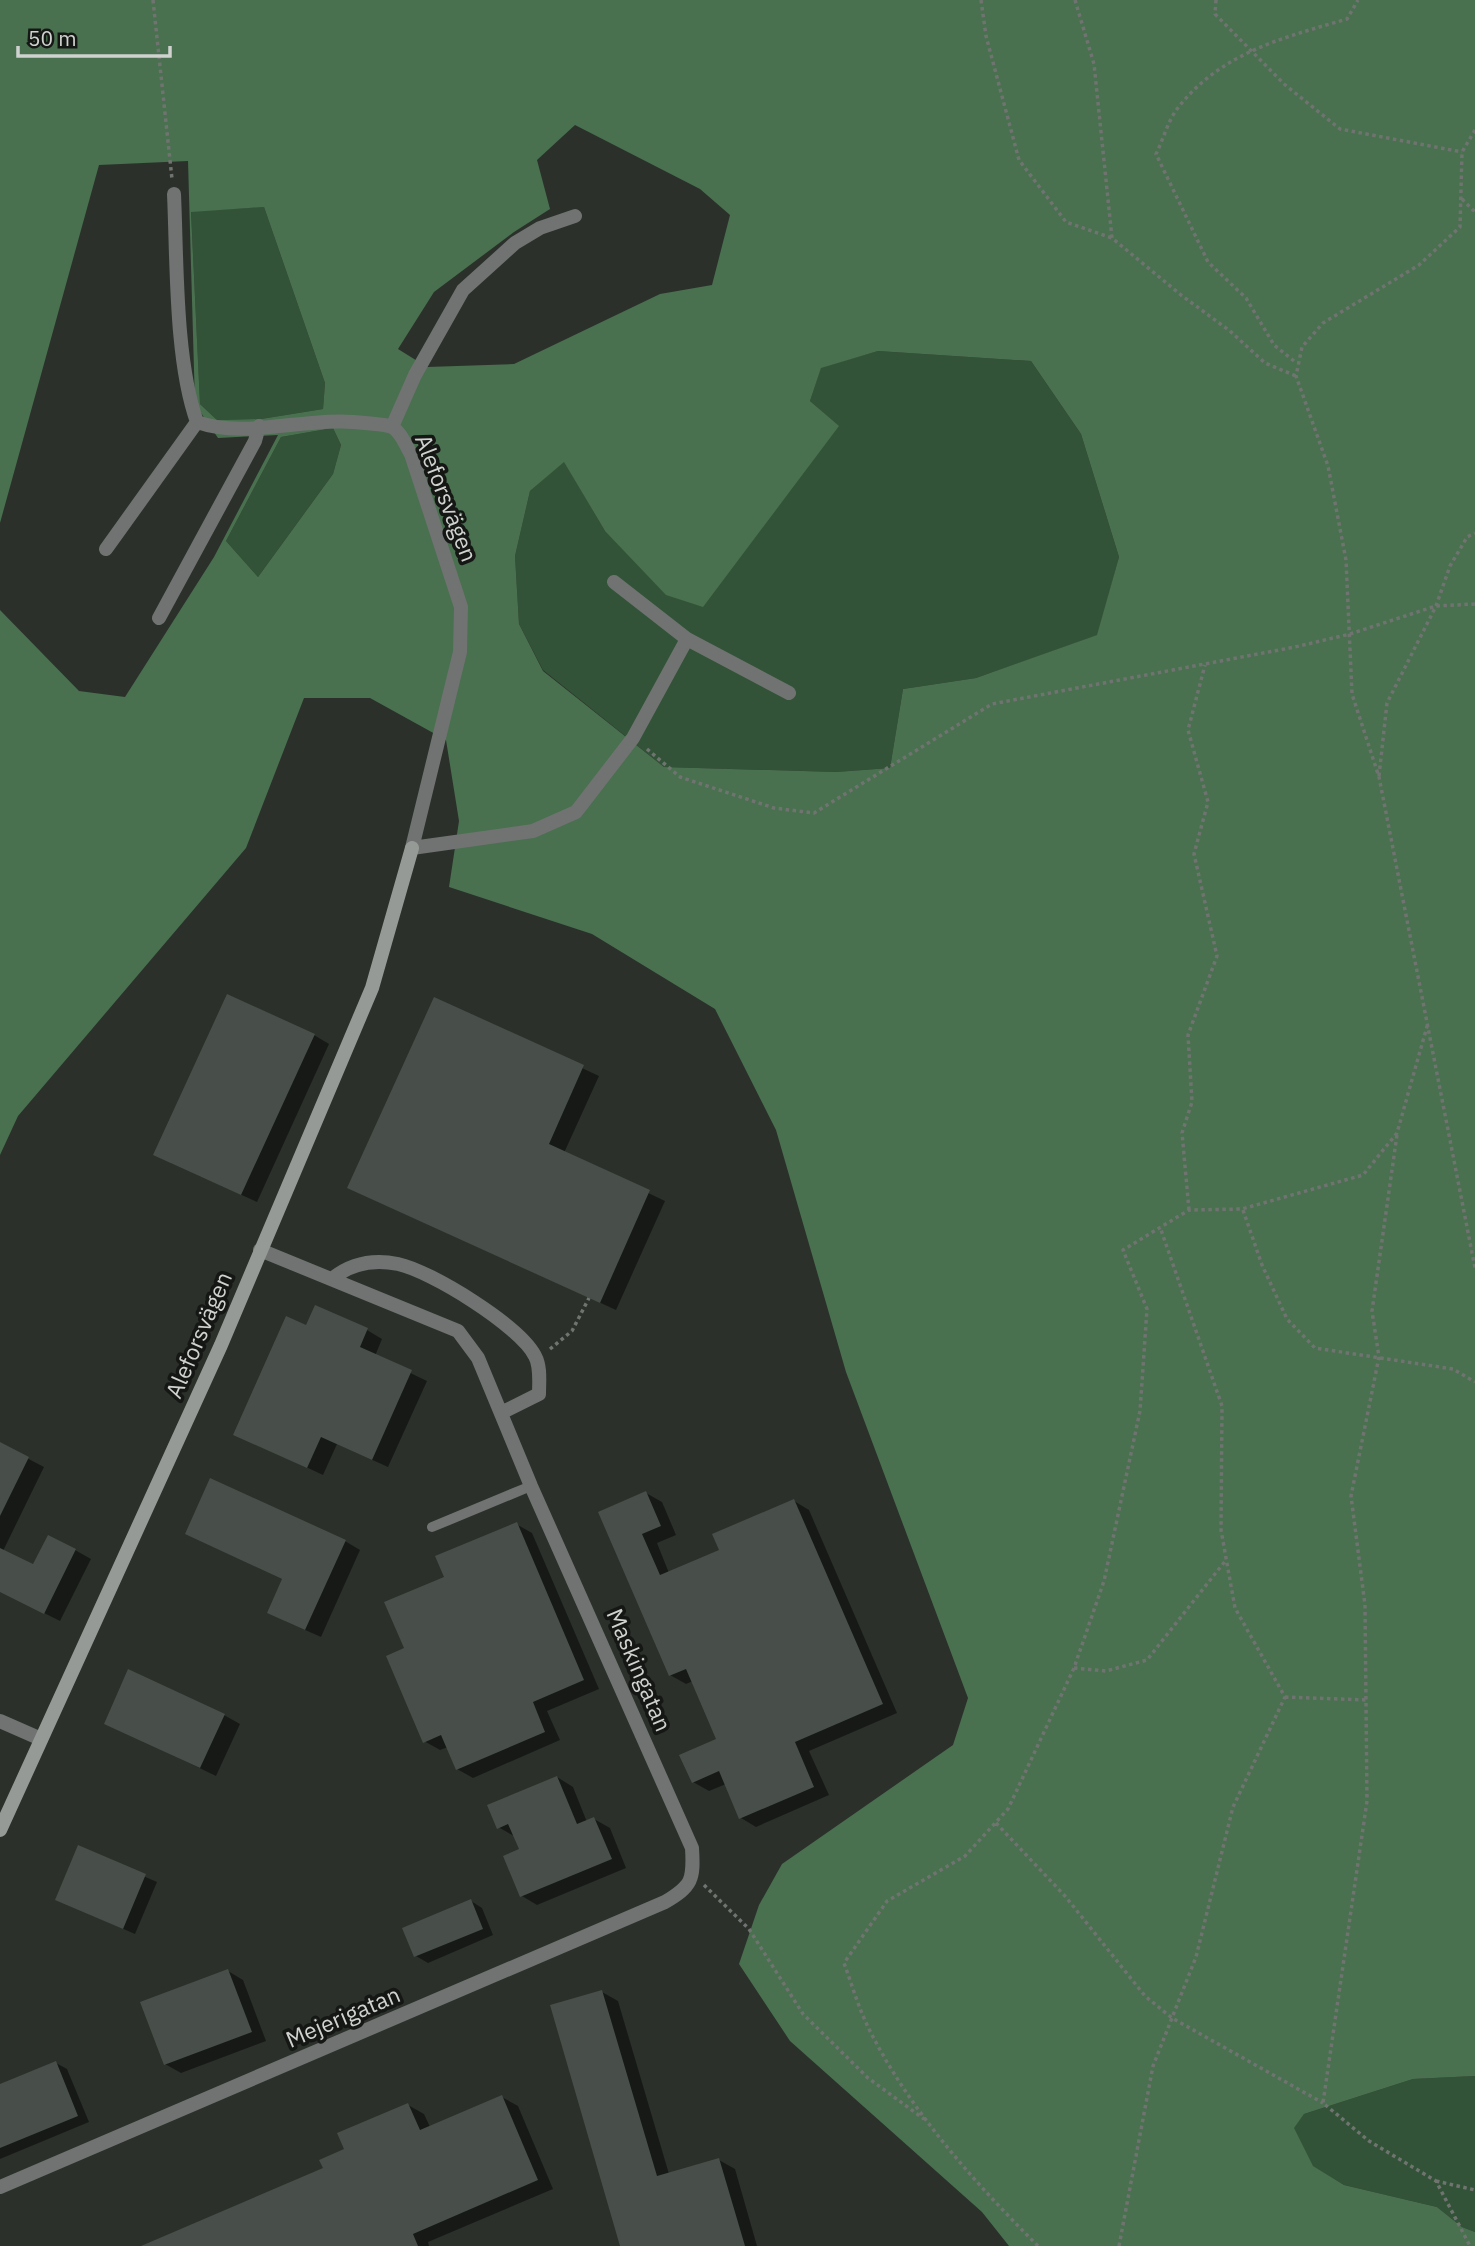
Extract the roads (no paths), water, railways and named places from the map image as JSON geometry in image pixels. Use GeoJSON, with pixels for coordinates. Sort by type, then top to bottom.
{"type":"FeatureCollection","features":[{"type":"Feature","properties":{"kind":"street"},"geometry":{"type":"LineString","coordinates":[[106,549],[197,422],[190,404],[180,312],[174,194]]}},
{"type":"Feature","properties":{"kind":"street"},"geometry":{"type":"LineString","coordinates":[[392,427],[415,375],[463,290],[515,243],[540,228],[575,216]]}},
{"type":"Feature","properties":{"kind":"street","name":"Aleforsvägen"},"geometry":{"type":"LineString","coordinates":[[0,1830],[115,1582],[372,988],[412,848],[460,652],[461,607],[411,454],[392,427],[337,419],[233,429],[197,422]]}},
{"type":"Feature","properties":{"kind":"street"},"geometry":{"type":"LineString","coordinates":[[159,618],[255,441],[259,426]]}},
{"type":"Feature","properties":{"kind":"street"},"geometry":{"type":"LineString","coordinates":[[614,582],[687,639],[789,693]]}},
{"type":"Feature","properties":{"kind":"street"},"geometry":{"type":"LineString","coordinates":[[412,848],[533,831],[576,812],[633,738],[687,639]]}},
{"type":"Feature","properties":{"kind":"street","name":"Maskingatan"},"geometry":{"type":"LineString","coordinates":[[260,1250],[458,1331],[478,1358],[503,1412],[531,1486],[692,1849],[694,1875]]}},
{"type":"Feature","properties":{"kind":"street"},"geometry":{"type":"LineString","coordinates":[[333,1279],[347,1267],[365,1262],[399,1264],[448,1286],[486,1311],[514,1333],[535,1356],[539,1372],[539,1394],[503,1412]]}},
{"type":"Feature","properties":{"kind":"street"},"geometry":{"type":"LineString","coordinates":[[0,1721],[41,1739]]}},
{"type":"Feature","properties":{"kind":"street","name":"Mejerigatan"},"geometry":{"type":"LineString","coordinates":[[0,2187],[665,1902],[683,1891],[694,1875]]}},
{"type":"Feature","properties":{"kind":"lane"},"geometry":{"type":"LineString","coordinates":[[432,1527],[531,1486]]}}]}
